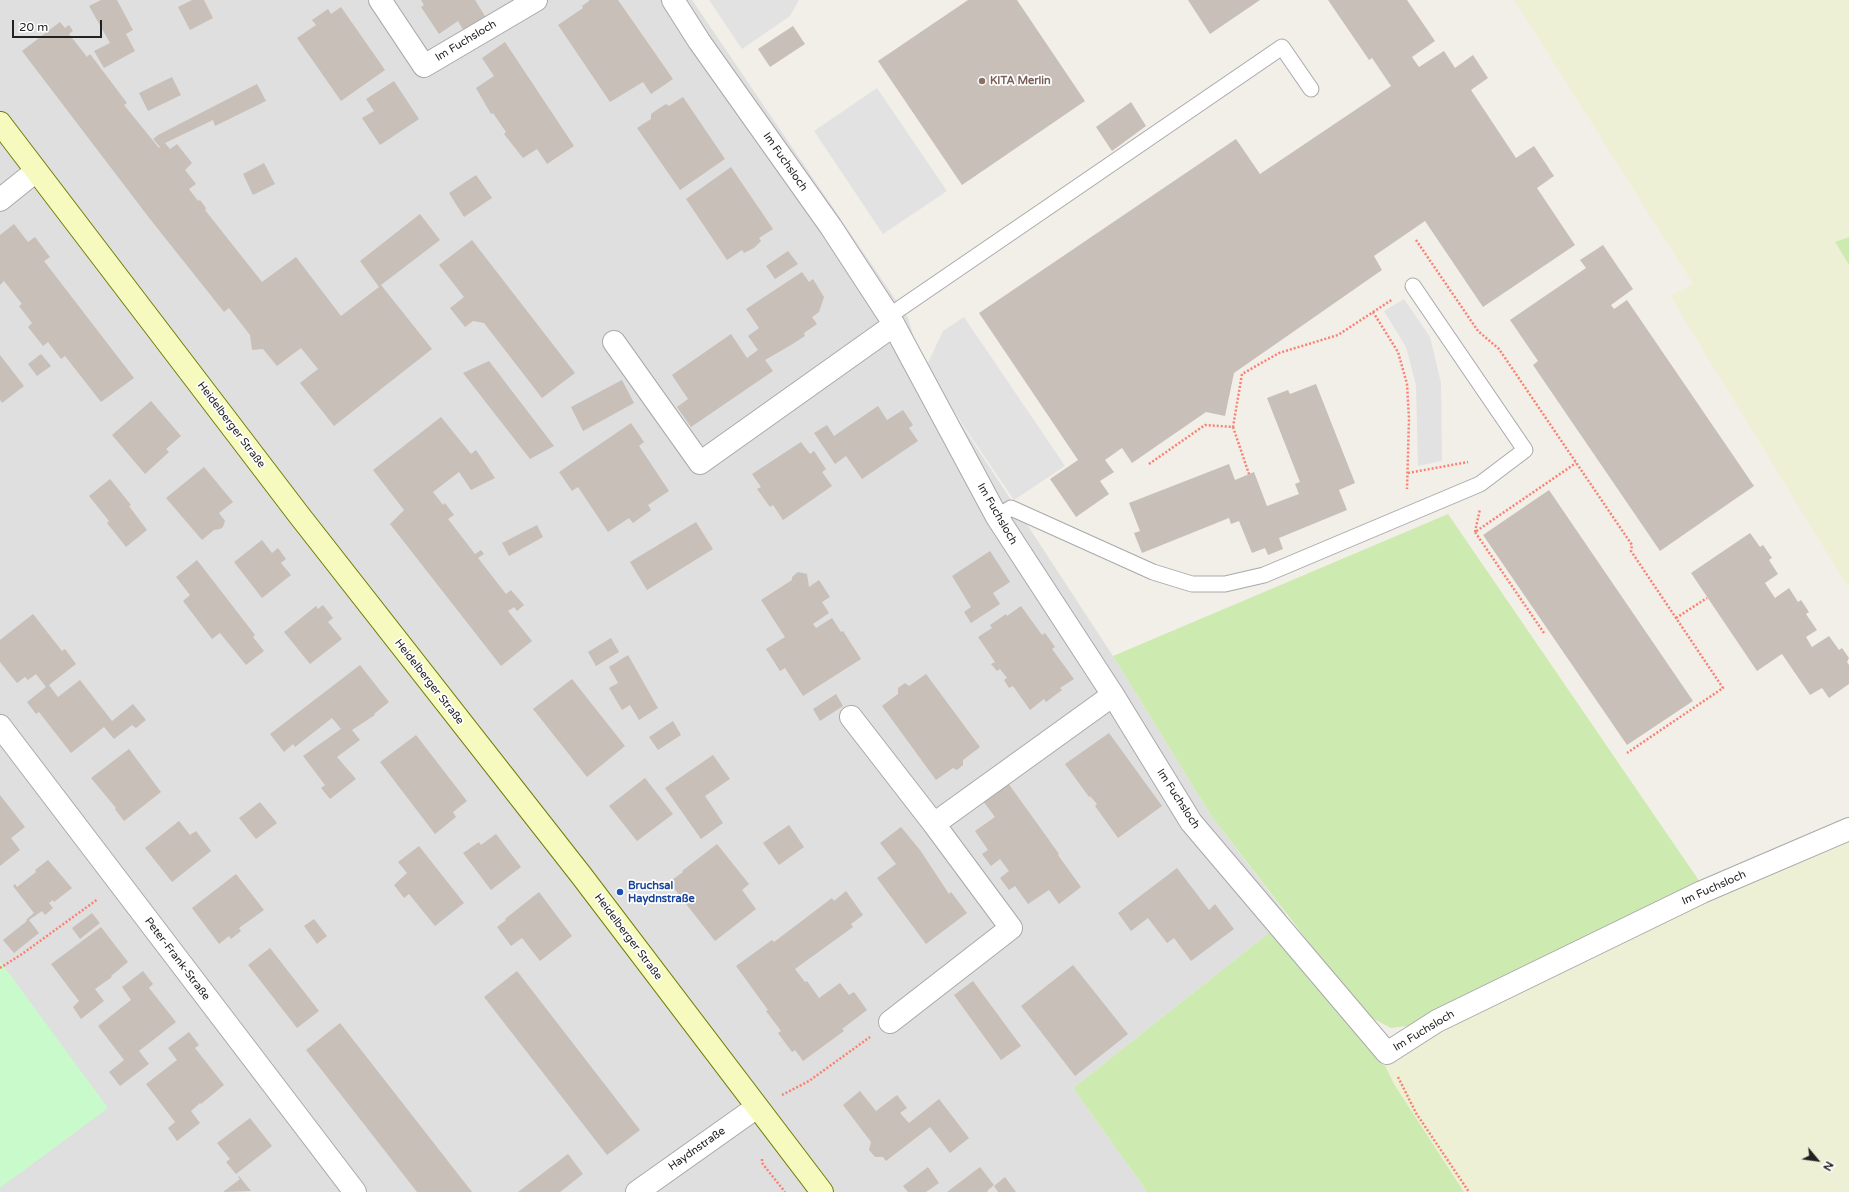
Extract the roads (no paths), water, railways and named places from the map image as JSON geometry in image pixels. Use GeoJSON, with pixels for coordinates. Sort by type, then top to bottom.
{"type":"FeatureCollection","features":[{"type":"Feature","properties":{"kind":"main road","name":"Heidelberger Straße"},"geometry":{"type":"LineString","coordinates":[[1,123],[294,509],[581,875],[822,1192]]}},
{"type":"Feature","properties":{"kind":"street","name":"Im Fuchsloch"},"geometry":{"type":"LineString","coordinates":[[380,0],[424,66],[536,0]]}},
{"type":"Feature","properties":{"kind":"street","name":"Im Fuchsloch"},"geometry":{"type":"LineString","coordinates":[[673,0],[699,41],[831,227],[892,321],[997,516],[1113,695],[1191,822],[1387,1053],[1437,1021],[1702,892],[1849,829]]}},
{"type":"Feature","properties":{"kind":"street"},"geometry":{"type":"LineString","coordinates":[[0,200],[36,171]]}},
{"type":"Feature","properties":{"kind":"street"},"geometry":{"type":"LineString","coordinates":[[614,342],[700,463],[892,321]]}},
{"type":"Feature","properties":{"kind":"street"},"geometry":{"type":"LineString","coordinates":[[934,824],[1113,695]]}},
{"type":"Feature","properties":{"kind":"street"},"geometry":{"type":"LineString","coordinates":[[852,717],[1011,928],[890,1022]]}},
{"type":"Feature","properties":{"kind":"street","name":"Peter-Frank-Straße"},"geometry":{"type":"LineString","coordinates":[[0,726],[78,826],[118,882],[355,1192]]}},
{"type":"Feature","properties":{"kind":"street","name":"Haydnstraße"},"geometry":{"type":"LineString","coordinates":[[637,1192],[757,1107]]}},
{"type":"Feature","properties":{"kind":"lane"},"geometry":{"type":"LineString","coordinates":[[892,321],[1282,47],[1311,89]]}},
{"type":"Feature","properties":{"kind":"lane"},"geometry":{"type":"LineString","coordinates":[[997,516],[1011,508],[1153,572],[1192,584],[1225,584],[1264,575],[1480,484],[1525,450],[1413,286]]}},
{"type":"Feature","properties":{"kind":"place","name":"KITA Merlin"},"geometry":{"type":"Point","coordinates":[982,81]}},
{"type":"Feature","properties":{"kind":"place","name":"Bruchsal Haydnstraße"},"geometry":{"type":"Point","coordinates":[620,892]}}]}
